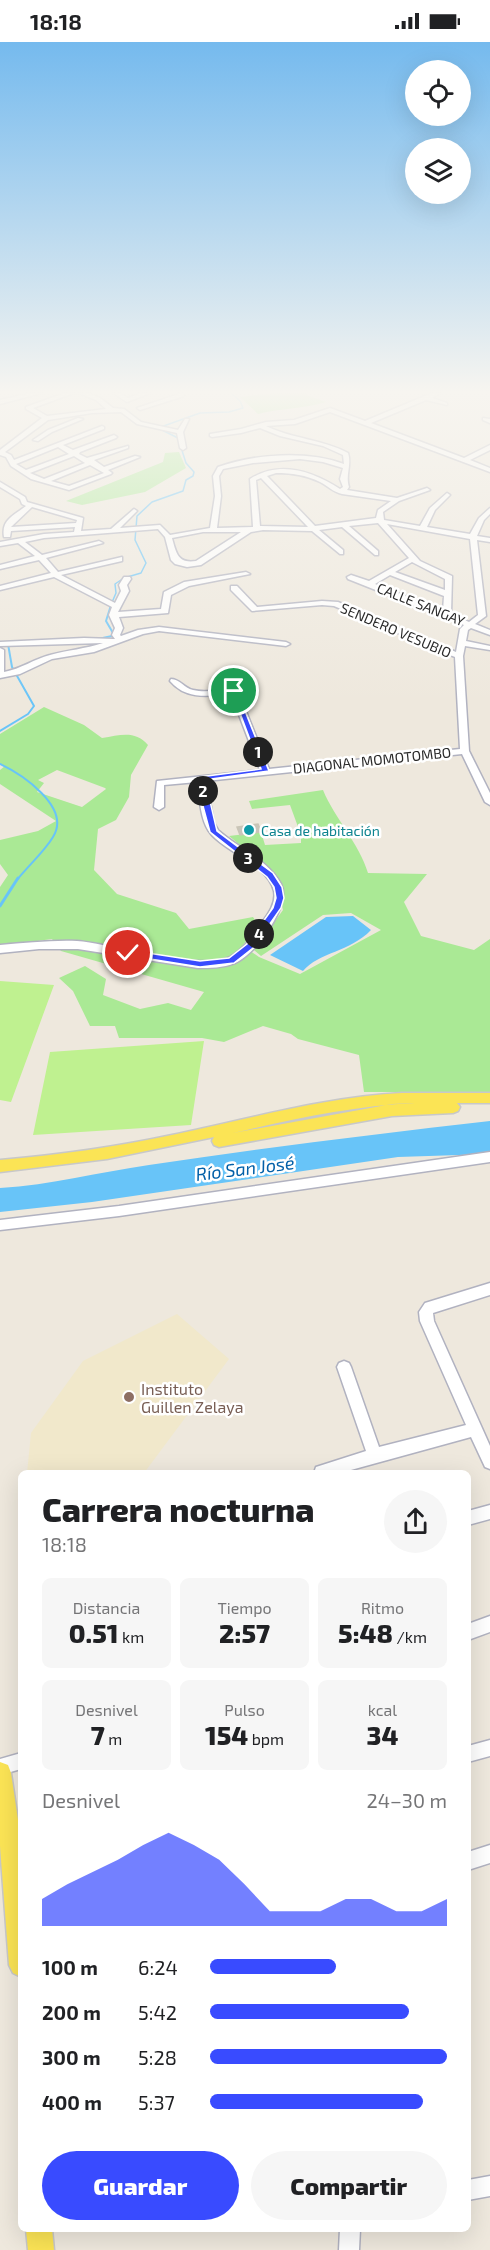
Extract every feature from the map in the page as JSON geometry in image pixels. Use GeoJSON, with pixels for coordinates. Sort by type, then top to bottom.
{"type":"FeatureCollection","features":[{"type":"Feature","properties":{"kind":"main road"},"geometry":{"type":"LineString","coordinates":[[0,1166],[168,1142],[318,1110],[388,1099],[454,1096],[490,1098]]}},
{"type":"Feature","properties":{"kind":"main road"},"geometry":{"type":"LineString","coordinates":[[0,1176],[44,1172],[392,1110],[490,1107]]}},
{"type":"Feature","properties":{"kind":"main road"},"geometry":{"type":"LineString","coordinates":[[0,1773],[17,1852],[18,1880]]}},
{"type":"Feature","properties":{"kind":"main road"},"geometry":{"type":"LineString","coordinates":[[39,2232],[41,2250]]}},
{"type":"Feature","properties":{"kind":"street"},"geometry":{"type":"LineString","coordinates":[[20,496],[24,503],[81,519],[77,534]]}},
{"type":"Feature","properties":{"kind":"street"},"geometry":{"type":"LineString","coordinates":[[213,529],[218,496]]}},
{"type":"Feature","properties":{"kind":"street"},"geometry":{"type":"LineString","coordinates":[[253,496],[253,529]]}},
{"type":"Feature","properties":{"kind":"street"},"geometry":{"type":"LineString","coordinates":[[282,496],[340,552]]}},
{"type":"Feature","properties":{"kind":"street"},"geometry":{"type":"LineString","coordinates":[[370,496],[397,500]]}},
{"type":"Feature","properties":{"kind":"street"},"geometry":{"type":"LineString","coordinates":[[409,496],[397,500],[380,511],[380,521],[413,559],[449,578],[447,614]]}},
{"type":"Feature","properties":{"kind":"street"},"geometry":{"type":"LineString","coordinates":[[423,527],[432,509],[446,496]]}},
{"type":"Feature","properties":{"kind":"street"},"geometry":{"type":"LineString","coordinates":[[32,505],[13,518],[6,529],[4,543],[158,527],[162,528],[168,537],[174,558],[181,564],[193,565],[253,529]]}},
{"type":"Feature","properties":{"kind":"street"},"geometry":{"type":"LineString","coordinates":[[490,510],[481,520],[473,536],[482,616],[469,623],[464,629],[459,656],[465,751],[490,802]]}},
{"type":"Feature","properties":{"kind":"street"},"geometry":{"type":"LineString","coordinates":[[112,531],[134,511]]}},
{"type":"Feature","properties":{"kind":"street"},"geometry":{"type":"LineString","coordinates":[[168,537],[213,529],[314,529],[364,520],[423,527],[490,540]]}},
{"type":"Feature","properties":{"kind":"street"},"geometry":{"type":"LineString","coordinates":[[481,520],[490,522]]}},
{"type":"Feature","properties":{"kind":"street"},"geometry":{"type":"LineString","coordinates":[[343,524],[375,552]]}},
{"type":"Feature","properties":{"kind":"street"},"geometry":{"type":"LineString","coordinates":[[6,529],[78,525]]}},
{"type":"Feature","properties":{"kind":"street"},"geometry":{"type":"LineString","coordinates":[[19,540],[41,558],[55,574],[115,606]]}},
{"type":"Feature","properties":{"kind":"street"},"geometry":{"type":"LineString","coordinates":[[0,567],[99,543]]}},
{"type":"Feature","properties":{"kind":"street"},"geometry":{"type":"LineString","coordinates":[[0,588],[119,558]]}},
{"type":"Feature","properties":{"kind":"street"},"geometry":{"type":"LineString","coordinates":[[370,584],[413,559]]}},
{"type":"Feature","properties":{"kind":"street"},"geometry":{"type":"LineString","coordinates":[[389,572],[447,594]]}},
{"type":"Feature","properties":{"kind":"street"},"geometry":{"type":"LineString","coordinates":[[113,615],[165,611],[167,594],[180,586],[246,574]]}},
{"type":"Feature","properties":{"kind":"street","name":"CALLE SANGAY"},"geometry":{"type":"LineString","coordinates":[[351,577],[490,633]]}},
{"type":"Feature","properties":{"kind":"street"},"geometry":{"type":"LineString","coordinates":[[117,641],[118,628],[113,615],[115,606],[125,591],[123,585],[127,579]]}},
{"type":"Feature","properties":{"kind":"street","name":"SENDERO VESUBIO"},"geometry":{"type":"LineString","coordinates":[[234,588],[255,609],[322,603],[347,607],[459,656]]}},
{"type":"Feature","properties":{"kind":"street"},"geometry":{"type":"LineString","coordinates":[[0,650],[1,675],[17,672],[50,657],[91,650],[141,632],[159,629],[286,644]]}},
{"type":"Feature","properties":{"kind":"street"},"geometry":{"type":"LineString","coordinates":[[0,644],[84,640],[117,641]]}},
{"type":"Feature","properties":{"kind":"street"},"geometry":{"type":"LineString","coordinates":[[461,643],[490,648]]}},
{"type":"Feature","properties":{"kind":"street"},"geometry":{"type":"LineString","coordinates":[[229,678],[265,771]]}},
{"type":"Feature","properties":{"kind":"street"},"geometry":{"type":"LineString","coordinates":[[174,681],[179,687],[194,694],[234,691]]}},
{"type":"Feature","properties":{"kind":"street","name":"DIAGONAL MOMOTOMBO"},"geometry":{"type":"LineString","coordinates":[[159,807],[159,783],[465,751]]}},
{"type":"Feature","properties":{"kind":"street"},"geometry":{"type":"LineString","coordinates":[[0,948],[79,945],[200,964],[231,961],[241,955],[266,925],[280,898],[278,887],[270,875],[214,832],[209,823],[201,778]]}},
{"type":"Feature","properties":{"kind":"street"},"geometry":{"type":"LineString","coordinates":[[0,1225],[119,1211],[490,1157]]}},
{"type":"Feature","properties":{"kind":"street"},"geometry":{"type":"LineString","coordinates":[[490,1289],[430,1307],[426,1312],[427,1321],[490,1462]]}},
{"type":"Feature","properties":{"kind":"street"},"geometry":{"type":"LineString","coordinates":[[344,1368],[375,1455]]}},
{"type":"Feature","properties":{"kind":"street"},"geometry":{"type":"LineString","coordinates":[[327,1470],[475,1429]]}},
{"type":"Feature","properties":{"kind":"street"},"geometry":{"type":"LineString","coordinates":[[471,1517],[490,1512]]}},
{"type":"Feature","properties":{"kind":"street"},"geometry":{"type":"LineString","coordinates":[[471,1631],[489,1628]]}},
{"type":"Feature","properties":{"kind":"street"},"geometry":{"type":"LineString","coordinates":[[471,1753],[490,1748]]}},
{"type":"Feature","properties":{"kind":"street"},"geometry":{"type":"LineString","coordinates":[[0,1767],[18,1762]]}},
{"type":"Feature","properties":{"kind":"street"},"geometry":{"type":"LineString","coordinates":[[471,1860],[490,1854]]}},
{"type":"Feature","properties":{"kind":"street"},"geometry":{"type":"LineString","coordinates":[[471,2190],[489,2189]]}},
{"type":"Feature","properties":{"kind":"street"},"geometry":{"type":"LineString","coordinates":[[349,2250],[350,2232]]}},
{"type":"Feature","properties":{"kind":"shaded area","name":"Instituto Guillen Zelaya"},"geometry":{"type":"Polygon","coordinates":[[[177,1314],[229,1359],[146,1470],[27,1470],[31,1433],[83,1361],[177,1314]]]}},
{"type":"Feature","properties":{"kind":"green space"},"geometry":{"type":"Polygon","coordinates":[[[78,496],[125,496],[82,505],[66,501],[78,496]]]}},
{"type":"Feature","properties":{"kind":"green space"},"geometry":{"type":"Polygon","coordinates":[[[44,707],[84,725],[102,738],[133,735],[143,740],[148,745],[131,775],[129,797],[116,820],[98,829],[94,870],[117,894],[176,913],[189,929],[253,917],[257,923],[243,946],[259,957],[300,974],[381,930],[351,913],[323,915],[261,956],[254,950],[283,910],[279,895],[265,867],[229,836],[261,832],[265,845],[301,843],[301,835],[290,805],[252,809],[249,801],[323,790],[359,851],[368,873],[427,874],[404,902],[421,936],[474,950],[490,939],[490,1092],[364,1092],[359,1055],[298,1039],[291,1034],[263,1026],[224,1042],[202,1038],[119,1038],[115,1026],[90,1026],[73,991],[59,978],[85,966],[106,979],[103,995],[140,1009],[168,1003],[191,1010],[204,992],[61,951],[52,939],[0,946],[0,887],[8,875],[0,864],[0,840],[38,831],[56,821],[0,784],[0,770],[5,766],[0,764],[0,734],[44,707]],[[57,770],[38,780],[44,783],[37,792],[82,807],[105,788],[57,770]]]}},
{"type":"Feature","properties":{"kind":"green space"},"geometry":{"type":"Polygon","coordinates":[[[0,981],[54,985],[11,1102],[0,1100],[0,981]]]}},
{"type":"Feature","properties":{"kind":"green space"},"geometry":{"type":"Polygon","coordinates":[[[204,1041],[191,1125],[33,1135],[50,1052],[204,1041]]]}},
{"type":"Feature","properties":{"kind":"water"},"geometry":{"type":"Polygon","coordinates":[[[353,916],[371,930],[354,943],[317,960],[303,971],[270,955],[326,917],[353,916]]]}},
{"type":"Feature","properties":{"kind":"water","name":"Río San José"},"geometry":{"type":"Polygon","coordinates":[[[490,1121],[490,1154],[398,1157],[92,1202],[0,1212],[0,1188],[234,1153],[490,1121]]]}},
{"type":"Feature","properties":{"kind":"building","name":"Casa de habitación"},"geometry":{"type":"Polygon","coordinates":[[[258,824],[261,832],[240,835],[237,827],[258,824]]]}},
{"type":"Feature","properties":{"kind":"waterway"},"geometry":{"type":"LineString","coordinates":[[110,607],[116,593],[115,584],[124,578],[141,573],[146,563],[135,540],[137,516],[152,502],[169,496]]}},
{"type":"Feature","properties":{"kind":"waterway"},"geometry":{"type":"LineString","coordinates":[[98,639],[112,636],[113,633],[106,621],[111,605]]}},
{"type":"Feature","properties":{"kind":"waterway"},"geometry":{"type":"LineString","coordinates":[[11,642],[31,641]]}},
{"type":"Feature","properties":{"kind":"waterway"},"geometry":{"type":"LineString","coordinates":[[0,731],[28,714],[34,706],[12,667],[8,644]]}},
{"type":"Feature","properties":{"kind":"waterway"},"geometry":{"type":"LineString","coordinates":[[0,764],[20,775],[42,793],[56,814],[57,826],[53,837],[17,880]]}},
{"type":"Feature","properties":{"kind":"waterway"},"geometry":{"type":"LineString","coordinates":[[0,906],[18,878]]}},
{"type":"Feature","properties":{"kind":"place","name":"Casa de habitación"},"geometry":{"type":"Point","coordinates":[249,830]}},
{"type":"Feature","properties":{"kind":"place","name":"Instituto Guillen Zelaya"},"geometry":{"type":"Point","coordinates":[129,1397]}},
{"type":"Feature","properties":{"kind":"route"},"geometry":{"type":"LineString","coordinates":[[128,953],[200,964],[231,961],[250,946],[277,908],[280,898],[278,887],[270,875],[214,832],[209,823],[203,795],[201,778],[265,771],[234,691]]}}]}
